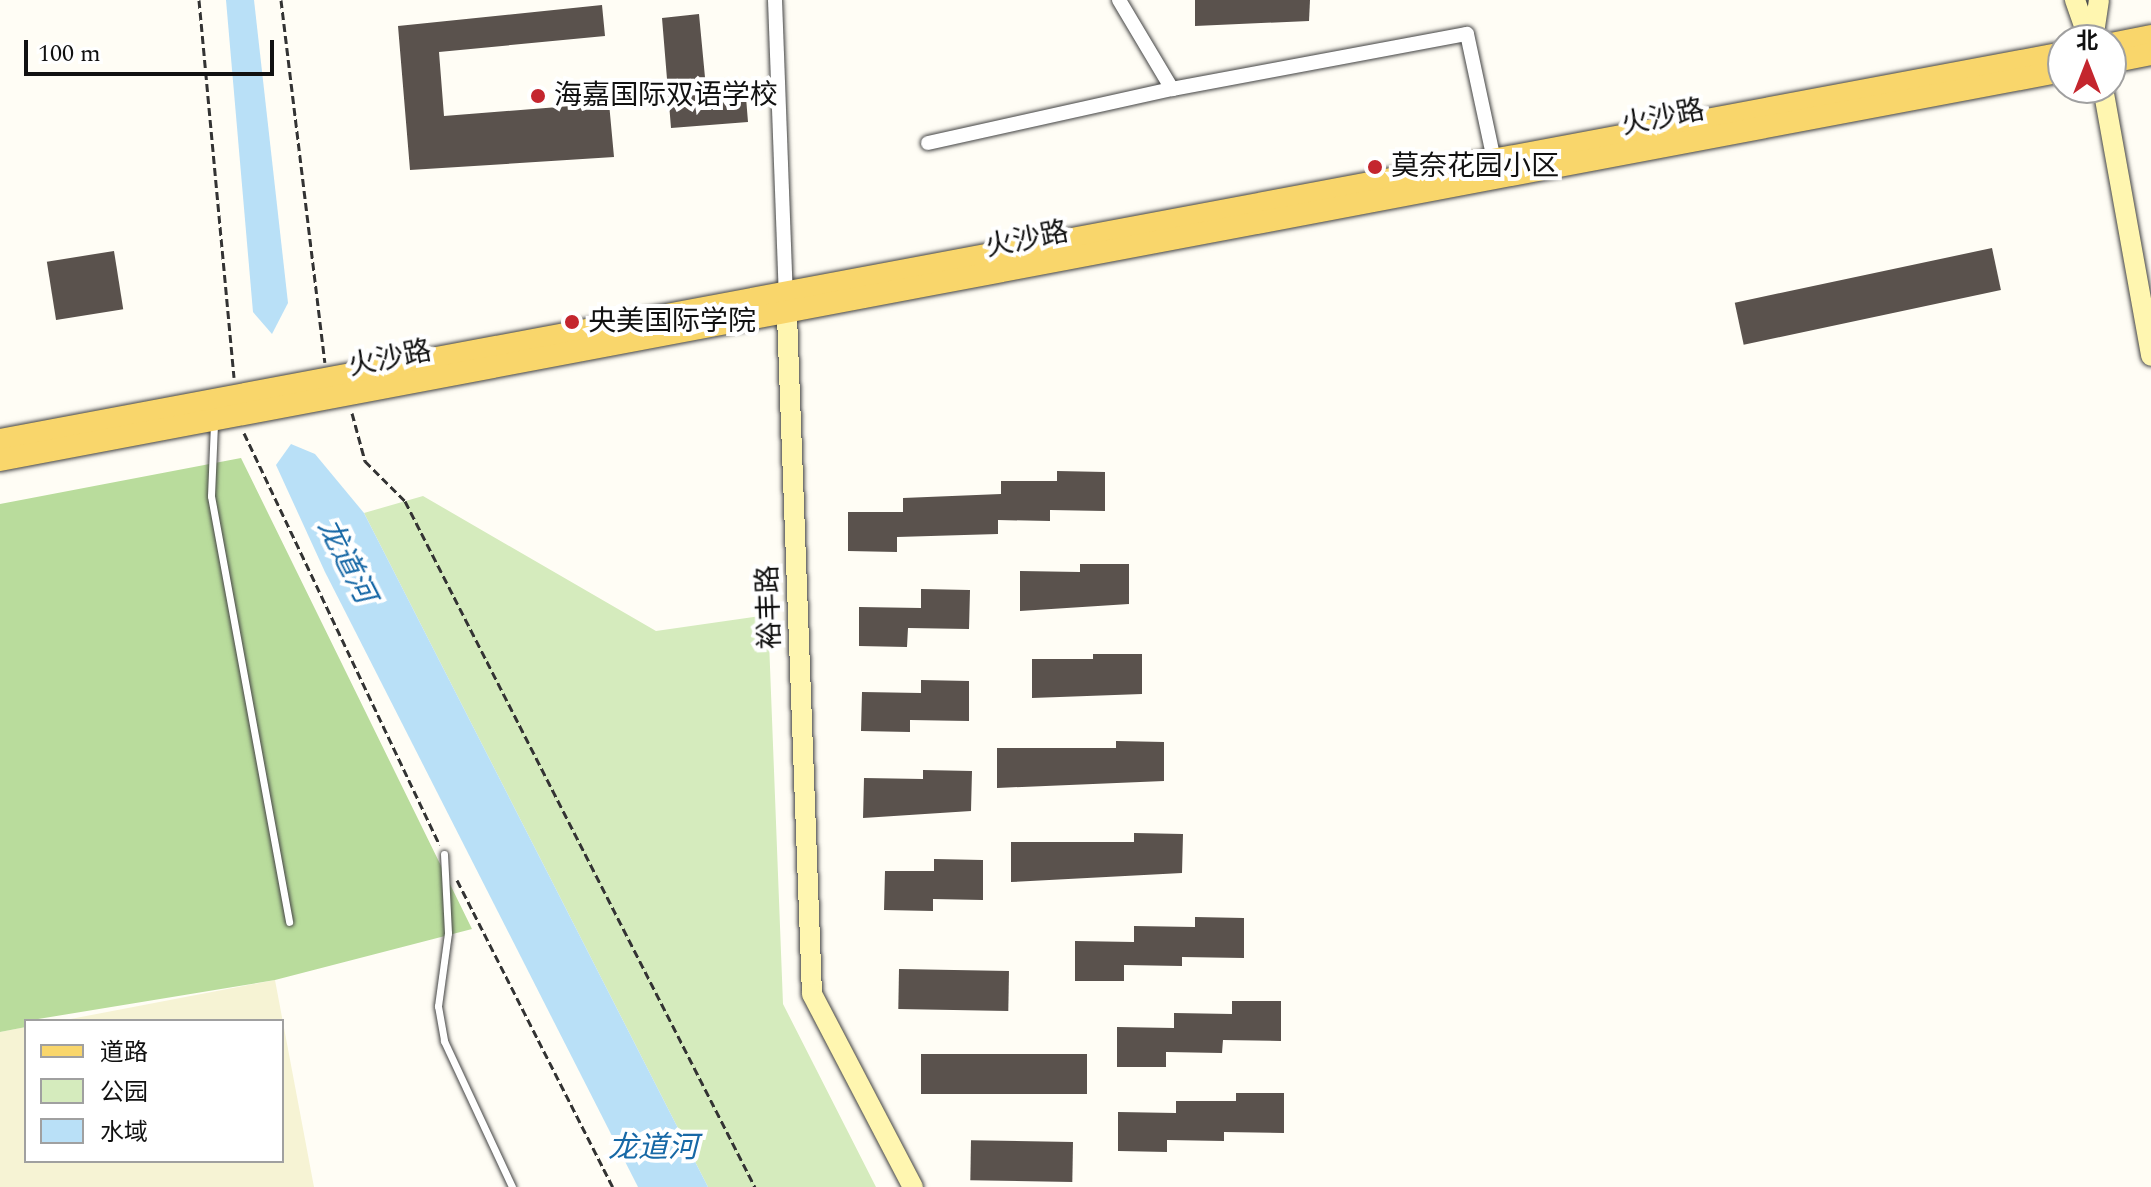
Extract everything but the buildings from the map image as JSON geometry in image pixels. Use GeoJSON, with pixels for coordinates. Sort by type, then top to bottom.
{"type":"FeatureCollection","features":[{"type":"Feature","properties":{"kind":"main road"},"geometry":{"type":"LineString","coordinates":[[2127,41],[2151,36]]}},
{"type":"Feature","properties":{"kind":"main road"},"geometry":{"type":"LineString","coordinates":[[2127,59],[2151,54]]}},
{"type":"Feature","properties":{"kind":"main road","name":"火沙路"},"geometry":{"type":"LineString","coordinates":[[0,440],[238,407],[347,398],[786,306],[1497,170],[2047,56]]}},
{"type":"Feature","properties":{"kind":"main road","name":"火沙路"},"geometry":{"type":"LineString","coordinates":[[1497,170],[2047,74]]}},
{"type":"Feature","properties":{"kind":"main road","name":"火沙路"},"geometry":{"type":"LineString","coordinates":[[0,460],[214,422],[238,407],[327,380],[786,306]]}},
{"type":"Feature","properties":{"kind":"street","name":"裕丰路"},"geometry":{"type":"LineString","coordinates":[[775,0],[812,994],[913,1187]]}},
{"type":"Feature","properties":{"kind":"street"},"geometry":{"type":"LineString","coordinates":[[1119,0],[1172,89]]}},
{"type":"Feature","properties":{"kind":"street"},"geometry":{"type":"LineString","coordinates":[[2075,0],[2085,24]]}},
{"type":"Feature","properties":{"kind":"street"},"geometry":{"type":"LineString","coordinates":[[2094,24],[2099,0]]}},
{"type":"Feature","properties":{"kind":"street"},"geometry":{"type":"LineString","coordinates":[[928,143],[1172,89],[1467,34],[1497,170]]}},
{"type":"Feature","properties":{"kind":"street"},"geometry":{"type":"LineString","coordinates":[[2106,104],[2151,356]]}},
{"type":"Feature","properties":{"kind":"lane"},"geometry":{"type":"LineString","coordinates":[[214,422],[211,496],[289,922]]}},
{"type":"Feature","properties":{"kind":"lane"},"geometry":{"type":"LineString","coordinates":[[444,854],[448,933],[438,1006],[444,1041],[512,1187]]}},
{"type":"Feature","properties":{"kind":"path"},"geometry":{"type":"LineString","coordinates":[[199,0],[238,407],[249,454],[444,854],[613,1187]]}},
{"type":"Feature","properties":{"kind":"path"},"geometry":{"type":"LineString","coordinates":[[281,0],[327,380]]}},
{"type":"Feature","properties":{"kind":"path"},"geometry":{"type":"LineString","coordinates":[[347,398],[365,461],[405,501],[755,1187]]}},
{"type":"Feature","properties":{"kind":"shaded area"},"geometry":{"type":"Polygon","coordinates":[[[275,980],[282,1019],[70,1019],[275,980]]]}},
{"type":"Feature","properties":{"kind":"shaded area"},"geometry":{"type":"Polygon","coordinates":[[[24,1027],[24,1163],[284,1163],[284,1028],[314,1187],[0,1187],[0,1032],[24,1027]]]}},
{"type":"Feature","properties":{"kind":"green space"},"geometry":{"type":"Polygon","coordinates":[[[241,458],[472,929],[275,980],[24,1019],[24,1027],[0,1032],[0,504],[241,458]]]}},
{"type":"Feature","properties":{"kind":"green space"},"geometry":{"type":"Polygon","coordinates":[[[423,496],[656,631],[768,615],[783,1004],[876,1187],[708,1187],[364,513],[423,496]]]}},
{"type":"Feature","properties":{"kind":"water"},"geometry":{"type":"Polygon","coordinates":[[[226,0],[254,0],[288,303],[272,334],[253,312],[226,0]]]}},
{"type":"Feature","properties":{"kind":"water","name":"龙道河"},"geometry":{"type":"Polygon","coordinates":[[[291,444],[315,454],[364,513],[708,1187],[638,1187],[325,572],[276,465],[291,444]]]}},
{"type":"Feature","properties":{"kind":"place","name":"海嘉国际双语学校"},"geometry":{"type":"Point","coordinates":[538,96]}},
{"type":"Feature","properties":{"kind":"place","name":"莫奈花园小区"},"geometry":{"type":"Point","coordinates":[1375,167]}},
{"type":"Feature","properties":{"kind":"place","name":"央美国际学院"},"geometry":{"type":"Point","coordinates":[572,322]}}]}
